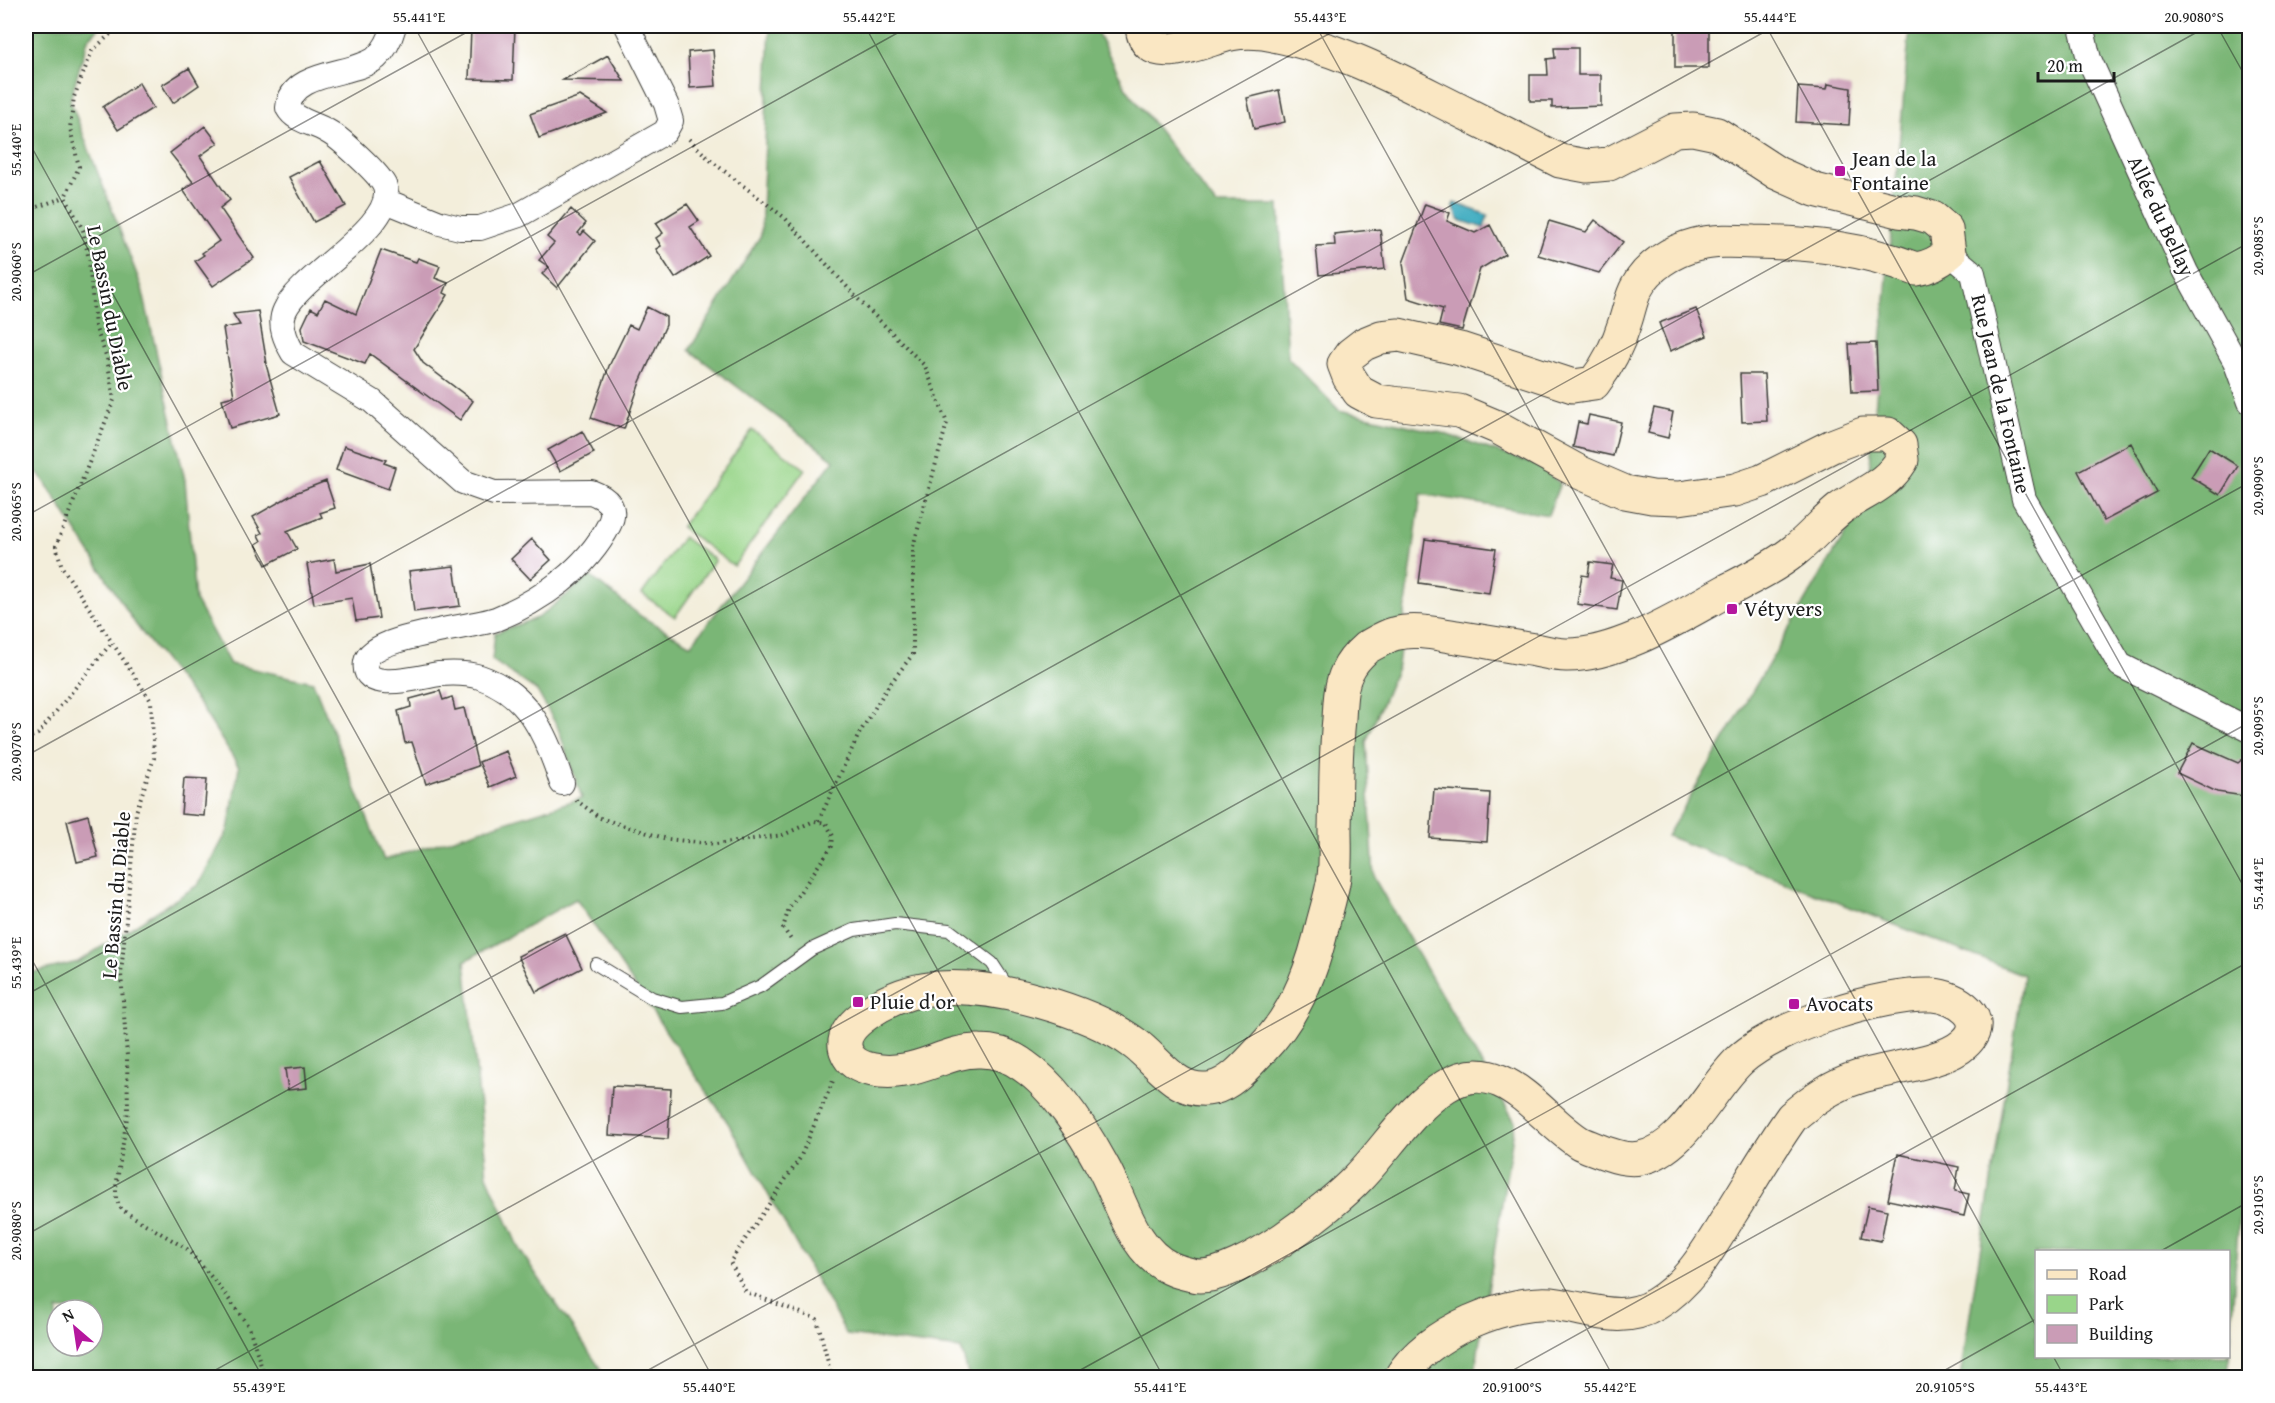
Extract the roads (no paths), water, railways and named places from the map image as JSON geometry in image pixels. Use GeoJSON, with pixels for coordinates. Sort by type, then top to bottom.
{"type":"FeatureCollection","features":[{"type":"Feature","properties":{"kind":"main road"},"geometry":{"type":"LineString","coordinates":[[1142,26],[1143,36],[1149,44],[1172,50],[1183,49],[1231,34],[1258,33],[1322,46],[1363,62],[1560,160],[1587,166],[1609,164],[1675,130],[1693,129],[1717,134],[1777,173],[1815,190],[1933,218],[1946,229],[1949,253],[1940,261],[1916,269],[1841,247],[1785,242],[1722,241],[1695,245],[1670,254],[1653,268],[1636,288],[1621,336],[1607,367],[1594,383],[1573,386],[1460,349],[1399,335],[1381,337],[1364,344],[1351,354],[1344,364],[1348,377],[1359,392],[1376,400],[1459,411],[1497,427],[1581,473],[1625,492],[1652,497],[1679,498],[1735,490],[1762,481],[1832,446],[1863,434],[1888,434],[1900,445],[1902,460],[1893,475],[1841,508],[1792,553],[1774,565],[1651,631],[1611,647],[1570,656],[1423,632],[1392,634],[1369,646],[1354,660],[1343,679],[1336,741],[1335,873],[1315,960],[1297,1001],[1275,1035],[1226,1082],[1214,1088],[1194,1089],[1167,1075],[1136,1044],[1105,1026],[1071,1011],[989,989],[937,987],[904,995],[877,1007],[848,1030],[844,1042],[846,1052],[856,1064],[869,1069],[901,1071],[947,1055],[978,1050],[1004,1054],[1026,1067],[1053,1091],[1100,1160],[1136,1233],[1153,1259],[1177,1271],[1203,1276],[1233,1268],[1292,1233],[1355,1183],[1417,1111],[1441,1089],[1464,1077],[1490,1078],[1512,1086],[1582,1144],[1619,1158],[1635,1159],[1650,1156],[1672,1142],[1744,1056],[1769,1039],[1808,1021],[1884,1000],[1917,995],[1944,995],[1960,1003],[1970,1014],[1974,1022],[1974,1031],[1960,1048],[1935,1058],[1859,1076],[1834,1086],[1813,1099],[1792,1117],[1702,1259],[1679,1286],[1658,1304],[1626,1315],[1532,1303],[1499,1312],[1441,1337],[1419,1353],[1400,1377]]}},
{"type":"Feature","properties":{"kind":"street"},"geometry":{"type":"LineString","coordinates":[[394,26],[387,45],[377,57],[368,63],[308,82],[292,95],[288,108],[295,117],[330,132],[380,177],[386,188],[386,201],[379,215],[367,229],[294,296],[284,311],[282,327],[293,353],[372,401],[463,482],[494,493],[591,492],[604,497],[612,507],[612,519],[601,541],[578,567],[552,588],[493,620],[397,640],[370,653],[366,662],[371,676],[377,681],[388,682],[442,674],[463,674],[480,677],[509,692],[534,717],[550,746],[562,783]]}},
{"type":"Feature","properties":{"kind":"street"},"geometry":{"type":"LineString","coordinates":[[386,201],[440,224],[460,228],[480,228],[500,223],[519,215],[668,127],[666,104],[627,26]]}},
{"type":"Feature","properties":{"kind":"street","name":"Allée du Bellay"},"geometry":{"type":"LineString","coordinates":[[2081,26],[2089,59],[2186,272],[2235,361],[2250,402]]}},
{"type":"Feature","properties":{"kind":"street","name":"Rue Jean de la Fontaine"},"geometry":{"type":"LineString","coordinates":[[1949,253],[1973,273],[2024,499],[2120,664],[2250,730]]}},
{"type":"Feature","properties":{"kind":"lane"},"geometry":{"type":"LineString","coordinates":[[596,964],[652,998],[682,1007],[722,1003],[760,986],[812,949],[854,930],[895,924],[949,930],[992,963],[1012,995]]}},
{"type":"Feature","properties":{"kind":"water"},"geometry":{"type":"Polygon","coordinates":[[[1454,203],[1488,215],[1484,228],[1459,220],[1453,206],[1454,203]]]}},
{"type":"Feature","properties":{"kind":"place","name":"Jean de la Fontaine"},"geometry":{"type":"Point","coordinates":[1840,171]}},
{"type":"Feature","properties":{"kind":"place","name":"Vétyvers"},"geometry":{"type":"Point","coordinates":[1732,609]}},
{"type":"Feature","properties":{"kind":"place","name":"Pluie d'or"},"geometry":{"type":"Point","coordinates":[858,1002]}},
{"type":"Feature","properties":{"kind":"place","name":"Avocats"},"geometry":{"type":"Point","coordinates":[1794,1004]}}]}
